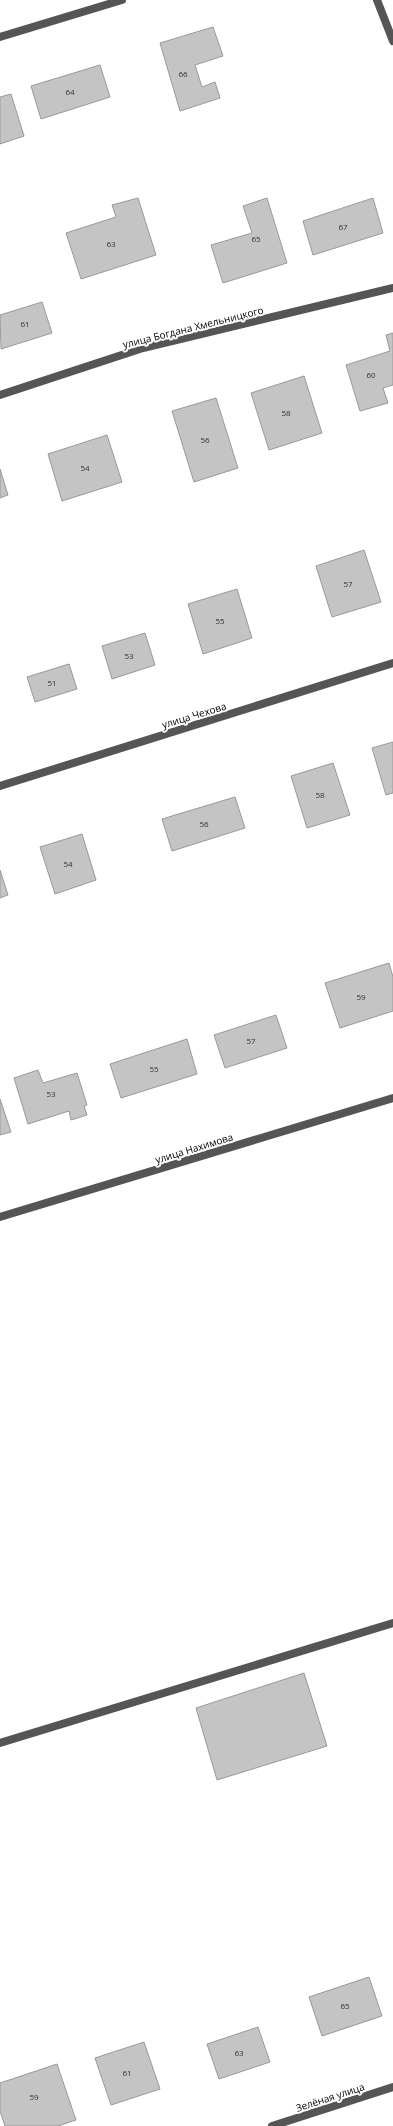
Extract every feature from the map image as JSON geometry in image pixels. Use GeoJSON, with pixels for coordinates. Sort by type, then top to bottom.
{"type":"FeatureCollection","features":[{"type":"Feature","properties":{"kind":"street"},"geometry":{"type":"LineString","coordinates":[[0,36],[122,0]]}},
{"type":"Feature","properties":{"kind":"street"},"geometry":{"type":"LineString","coordinates":[[377,0],[393,41]]}},
{"type":"Feature","properties":{"kind":"street","name":"улица Богдана Хмельницкого"},"geometry":{"type":"LineString","coordinates":[[0,395],[143,348],[393,288]]}},
{"type":"Feature","properties":{"kind":"street","name":"улица Чехова"},"geometry":{"type":"LineString","coordinates":[[0,786],[393,663]]}},
{"type":"Feature","properties":{"kind":"street","name":"улица Нахимова"},"geometry":{"type":"LineString","coordinates":[[0,1217],[393,1098]]}},
{"type":"Feature","properties":{"kind":"street"},"geometry":{"type":"LineString","coordinates":[[0,1744],[393,1623]]}},
{"type":"Feature","properties":{"kind":"street","name":"Зелёная улица"},"geometry":{"type":"LineString","coordinates":[[272,2126],[393,2086]]}},
{"type":"Feature","properties":{"kind":"building"},"geometry":{"type":"Polygon","coordinates":[[[213,27],[223,56],[195,65],[202,87],[215,82],[220,98],[180,111],[160,43],[213,27]]]}},
{"type":"Feature","properties":{"kind":"building"},"geometry":{"type":"Polygon","coordinates":[[[100,65],[110,97],[41,119],[31,86],[100,65]]]}},
{"type":"Feature","properties":{"kind":"building"},"geometry":{"type":"Polygon","coordinates":[[[11,94],[24,136],[0,144],[0,97],[11,94]]]}},
{"type":"Feature","properties":{"kind":"building"},"geometry":{"type":"Polygon","coordinates":[[[138,198],[156,255],[81,279],[66,233],[116,217],[112,205],[138,198]]]}},
{"type":"Feature","properties":{"kind":"building"},"geometry":{"type":"Polygon","coordinates":[[[267,198],[287,263],[223,283],[211,245],[252,233],[243,206],[267,198]]]}},
{"type":"Feature","properties":{"kind":"building"},"geometry":{"type":"Polygon","coordinates":[[[373,198],[383,233],[313,255],[303,221],[373,198]]]}},
{"type":"Feature","properties":{"kind":"building"},"geometry":{"type":"Polygon","coordinates":[[[42,302],[52,333],[1,349],[0,315],[42,302]]]}},
{"type":"Feature","properties":{"kind":"building"},"geometry":{"type":"Polygon","coordinates":[[[393,333],[393,385],[383,388],[388,403],[360,411],[346,365],[390,351],[386,335],[393,333]]]}},
{"type":"Feature","properties":{"kind":"building"},"geometry":{"type":"Polygon","coordinates":[[[304,376],[322,433],[269,450],[251,393],[304,376]]]}},
{"type":"Feature","properties":{"kind":"building"},"geometry":{"type":"Polygon","coordinates":[[[216,398],[238,468],[194,482],[172,411],[216,398]]]}},
{"type":"Feature","properties":{"kind":"building"},"geometry":{"type":"Polygon","coordinates":[[[107,435],[122,482],[62,501],[48,454],[107,435]]]}},
{"type":"Feature","properties":{"kind":"building"},"geometry":{"type":"Polygon","coordinates":[[[0,469],[8,495],[0,498],[0,469]]]}},
{"type":"Feature","properties":{"kind":"building"},"geometry":{"type":"Polygon","coordinates":[[[364,550],[381,602],[332,617],[316,566],[364,550]]]}},
{"type":"Feature","properties":{"kind":"building"},"geometry":{"type":"Polygon","coordinates":[[[237,589],[252,638],[203,654],[188,604],[237,589]]]}},
{"type":"Feature","properties":{"kind":"building"},"geometry":{"type":"Polygon","coordinates":[[[145,633],[155,665],[112,679],[102,646],[145,633]]]}},
{"type":"Feature","properties":{"kind":"building"},"geometry":{"type":"Polygon","coordinates":[[[69,664],[77,689],[35,702],[27,677],[69,664]]]}},
{"type":"Feature","properties":{"kind":"building"},"geometry":{"type":"Polygon","coordinates":[[[393,742],[393,793],[386,795],[372,748],[393,742]]]}},
{"type":"Feature","properties":{"kind":"building"},"geometry":{"type":"Polygon","coordinates":[[[333,763],[350,815],[307,828],[291,776],[333,763]]]}},
{"type":"Feature","properties":{"kind":"building"},"geometry":{"type":"Polygon","coordinates":[[[235,797],[245,828],[172,851],[162,819],[235,797]]]}},
{"type":"Feature","properties":{"kind":"building"},"geometry":{"type":"Polygon","coordinates":[[[82,834],[96,880],[55,894],[40,847],[82,834]]]}},
{"type":"Feature","properties":{"kind":"building"},"geometry":{"type":"Polygon","coordinates":[[[0,870],[8,895],[0,898],[0,870]]]}},
{"type":"Feature","properties":{"kind":"building"},"geometry":{"type":"Polygon","coordinates":[[[389,963],[393,977],[393,1011],[340,1028],[325,983],[389,963]]]}},
{"type":"Feature","properties":{"kind":"building"},"geometry":{"type":"Polygon","coordinates":[[[276,1015],[287,1048],[225,1068],[214,1035],[276,1015]]]}},
{"type":"Feature","properties":{"kind":"building"},"geometry":{"type":"Polygon","coordinates":[[[187,1039],[197,1074],[121,1098],[110,1064],[187,1039]]]}},
{"type":"Feature","properties":{"kind":"building"},"geometry":{"type":"Polygon","coordinates":[[[38,1070],[43,1083],[77,1073],[87,1105],[84,1106],[87,1115],[71,1120],[69,1111],[28,1124],[14,1078],[38,1070]]]}},
{"type":"Feature","properties":{"kind":"building"},"geometry":{"type":"Polygon","coordinates":[[[0,1099],[11,1132],[0,1135],[0,1099]]]}},
{"type":"Feature","properties":{"kind":"building"},"geometry":{"type":"Polygon","coordinates":[[[304,1673],[327,1746],[217,1780],[196,1708],[304,1673]]]}},
{"type":"Feature","properties":{"kind":"building"},"geometry":{"type":"Polygon","coordinates":[[[369,1977],[382,2016],[322,2036],[309,1997],[369,1977]]]}},
{"type":"Feature","properties":{"kind":"building"},"geometry":{"type":"Polygon","coordinates":[[[258,2027],[270,2062],[219,2079],[207,2044],[258,2027]]]}},
{"type":"Feature","properties":{"kind":"building"},"geometry":{"type":"Polygon","coordinates":[[[144,2042],[160,2089],[111,2105],[95,2058],[144,2042]]]}},
{"type":"Feature","properties":{"kind":"building"},"geometry":{"type":"Polygon","coordinates":[[[57,2064],[76,2120],[58,2126],[5,2126],[0,2111],[0,2083],[57,2064]]]}}]}
